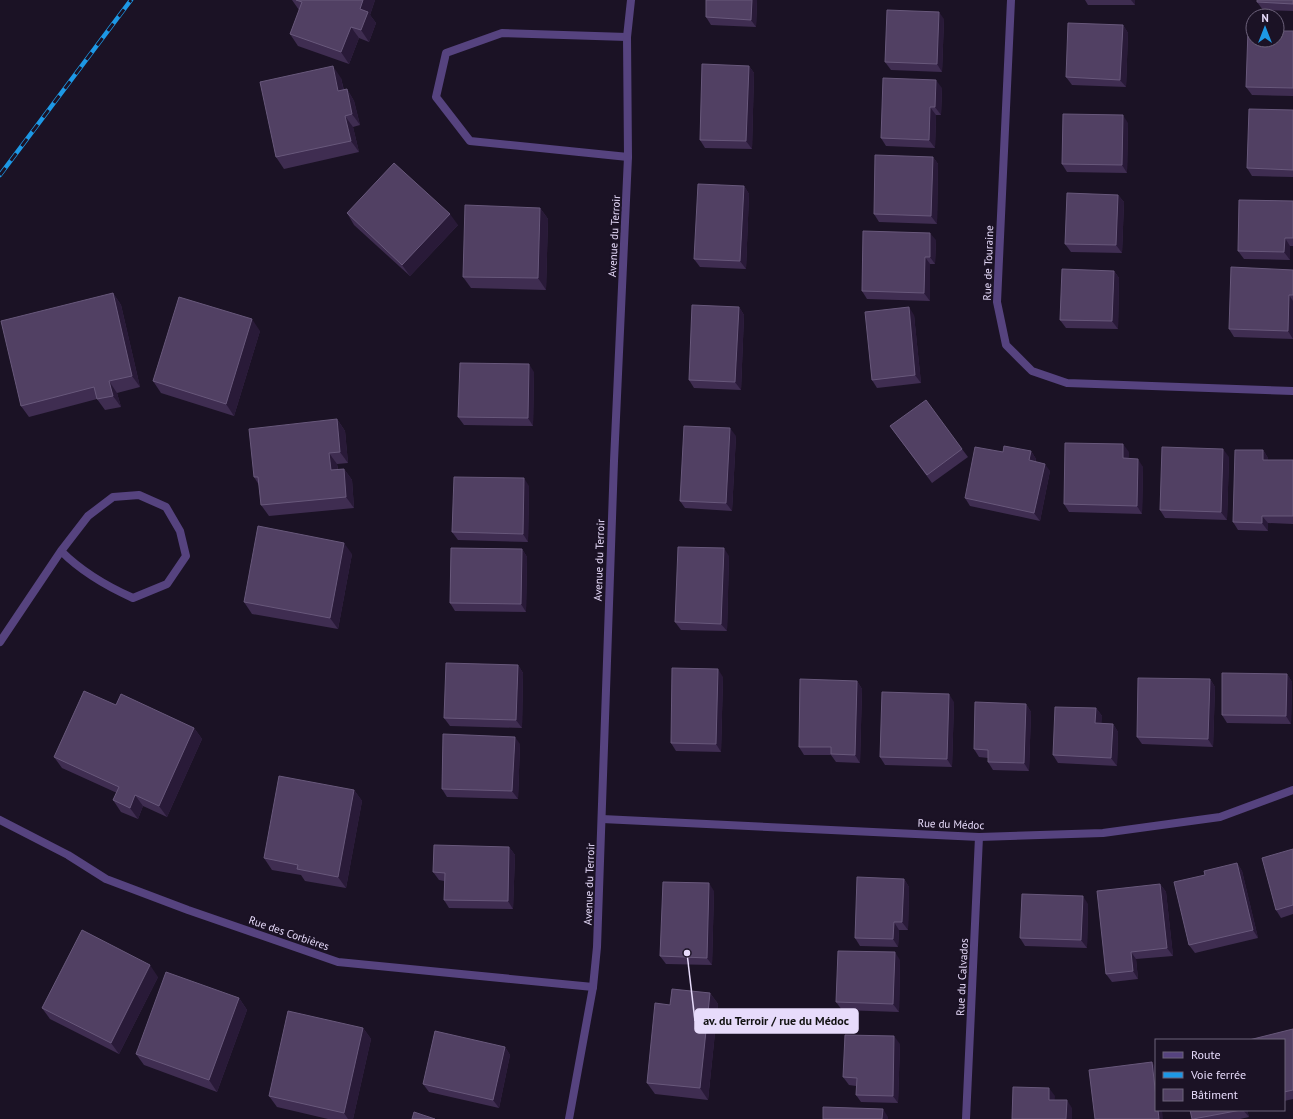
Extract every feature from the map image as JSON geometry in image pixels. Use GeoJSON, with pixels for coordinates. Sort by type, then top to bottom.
{"type":"FeatureCollection","features":[{"type":"Feature","properties":{"kind":"street","name":"Avenue du Terroir"},"geometry":{"type":"LineString","coordinates":[[569,1119],[593,987],[597,947],[614,461],[628,157],[627,37],[631,0]]}},
{"type":"Feature","properties":{"kind":"street","name":"Rue de Touraine"},"geometry":{"type":"LineString","coordinates":[[1011,0],[997,302],[1006,345],[1032,371],[1068,383],[1293,392]]}},
{"type":"Feature","properties":{"kind":"street"},"geometry":{"type":"LineString","coordinates":[[627,37],[502,33],[446,53],[436,97],[470,141],[628,157]]}},
{"type":"Feature","properties":{"kind":"street"},"geometry":{"type":"LineString","coordinates":[[0,642],[61,551],[88,516],[113,497],[139,495],[166,507],[180,531],[186,556],[167,584],[133,598],[107,586],[74,564],[61,551]]}},
{"type":"Feature","properties":{"kind":"street","name":"Rue du Médoc"},"geometry":{"type":"LineString","coordinates":[[602,819],[979,837],[1103,833],[1220,817],[1293,790]]}},
{"type":"Feature","properties":{"kind":"street","name":"Rue des Corbières"},"geometry":{"type":"LineString","coordinates":[[0,820],[68,855],[106,879],[188,910],[338,962],[593,987]]}},
{"type":"Feature","properties":{"kind":"street","name":"Rue du Calvados"},"geometry":{"type":"LineString","coordinates":[[966,1119],[979,837]]}},
{"type":"Feature","properties":{"kind":"building"},"geometry":{"type":"Polygon","coordinates":[[[296,0],[363,0],[360,9],[368,12],[361,30],[351,27],[341,52],[290,34],[302,2],[296,0]]]}},
{"type":"Feature","properties":{"kind":"building"},"geometry":{"type":"Polygon","coordinates":[[[706,0],[752,0],[751,20],[706,17],[706,0]]]}},
{"type":"Feature","properties":{"kind":"building"},"geometry":{"type":"Polygon","coordinates":[[[1257,0],[1293,0],[1293,4],[1257,2],[1257,0]]]}},
{"type":"Feature","properties":{"kind":"building"},"geometry":{"type":"Polygon","coordinates":[[[887,10],[939,12],[937,64],[885,62],[887,10]]]}},
{"type":"Feature","properties":{"kind":"building"},"geometry":{"type":"Polygon","coordinates":[[[1068,23],[1123,25],[1120,80],[1066,77],[1068,23]]]}},
{"type":"Feature","properties":{"kind":"building"},"geometry":{"type":"Polygon","coordinates":[[[1285,31],[1293,31],[1293,88],[1246,87],[1247,48],[1285,48],[1285,31]]]}},
{"type":"Feature","properties":{"kind":"building"},"geometry":{"type":"Polygon","coordinates":[[[702,64],[749,66],[746,141],[700,140],[702,64]]]}},
{"type":"Feature","properties":{"kind":"building"},"geometry":{"type":"Polygon","coordinates":[[[333,66],[338,91],[347,89],[352,114],[345,116],[351,141],[276,157],[260,82],[333,66]]]}},
{"type":"Feature","properties":{"kind":"building"},"geometry":{"type":"Polygon","coordinates":[[[883,78],[936,80],[935,107],[930,107],[929,140],[881,138],[883,78]]]}},
{"type":"Feature","properties":{"kind":"building"},"geometry":{"type":"Polygon","coordinates":[[[1249,109],[1293,110],[1293,170],[1247,168],[1249,109]]]}},
{"type":"Feature","properties":{"kind":"building"},"geometry":{"type":"Polygon","coordinates":[[[1063,114],[1123,115],[1122,165],[1062,164],[1063,114]]]}},
{"type":"Feature","properties":{"kind":"building"},"geometry":{"type":"Polygon","coordinates":[[[875,155],[933,157],[931,216],[874,214],[875,155]]]}},
{"type":"Feature","properties":{"kind":"building"},"geometry":{"type":"Polygon","coordinates":[[[394,163],[450,214],[402,265],[347,213],[394,163]]]}},
{"type":"Feature","properties":{"kind":"building"},"geometry":{"type":"Polygon","coordinates":[[[698,184],[744,186],[740,261],[694,259],[698,184]]]}},
{"type":"Feature","properties":{"kind":"building"},"geometry":{"type":"Polygon","coordinates":[[[1067,193],[1118,195],[1116,245],[1065,244],[1067,193]]]}},
{"type":"Feature","properties":{"kind":"building"},"geometry":{"type":"Polygon","coordinates":[[[1239,200],[1293,201],[1293,238],[1285,238],[1284,252],[1238,251],[1239,200]]]}},
{"type":"Feature","properties":{"kind":"building"},"geometry":{"type":"Polygon","coordinates":[[[465,205],[540,208],[538,278],[463,277],[465,205]]]}},
{"type":"Feature","properties":{"kind":"building"},"geometry":{"type":"Polygon","coordinates":[[[863,231],[930,233],[930,257],[925,257],[924,293],[862,291],[863,231]]]}},
{"type":"Feature","properties":{"kind":"building"},"geometry":{"type":"Polygon","coordinates":[[[1231,267],[1293,270],[1293,295],[1289,295],[1288,331],[1229,329],[1231,267]]]}},
{"type":"Feature","properties":{"kind":"building"},"geometry":{"type":"Polygon","coordinates":[[[1062,269],[1114,271],[1112,321],[1060,320],[1062,269]]]}},
{"type":"Feature","properties":{"kind":"building"},"geometry":{"type":"Polygon","coordinates":[[[113,293],[132,376],[109,381],[113,396],[97,399],[94,387],[21,406],[1,321],[113,293]]]}},
{"type":"Feature","properties":{"kind":"building"},"geometry":{"type":"Polygon","coordinates":[[[179,297],[252,319],[226,404],[153,381],[179,297]]]}},
{"type":"Feature","properties":{"kind":"building"},"geometry":{"type":"Polygon","coordinates":[[[692,305],[739,307],[735,382],[689,380],[692,305]]]}},
{"type":"Feature","properties":{"kind":"building"},"geometry":{"type":"Polygon","coordinates":[[[909,307],[915,375],[872,380],[865,312],[909,307]]]}},
{"type":"Feature","properties":{"kind":"building"},"geometry":{"type":"Polygon","coordinates":[[[460,363],[529,364],[528,418],[458,417],[460,363]]]}},
{"type":"Feature","properties":{"kind":"building"},"geometry":{"type":"Polygon","coordinates":[[[926,400],[962,449],[927,475],[890,426],[926,400]]]}},
{"type":"Feature","properties":{"kind":"building"},"geometry":{"type":"Polygon","coordinates":[[[337,419],[340,452],[329,453],[331,470],[344,469],[346,497],[261,505],[258,477],[254,477],[249,429],[337,419]]]}},
{"type":"Feature","properties":{"kind":"building"},"geometry":{"type":"Polygon","coordinates":[[[684,426],[730,428],[726,503],[680,501],[684,426]]]}},
{"type":"Feature","properties":{"kind":"building"},"geometry":{"type":"Polygon","coordinates":[[[1065,443],[1123,444],[1123,458],[1138,459],[1137,506],[1064,504],[1065,443]]]}},
{"type":"Feature","properties":{"kind":"building"},"geometry":{"type":"Polygon","coordinates":[[[1004,446],[1031,451],[1029,460],[1045,464],[1034,513],[965,498],[975,447],[1003,452],[1004,446]]]}},
{"type":"Feature","properties":{"kind":"building"},"geometry":{"type":"Polygon","coordinates":[[[1162,447],[1223,449],[1221,512],[1160,510],[1162,447]]]}},
{"type":"Feature","properties":{"kind":"building"},"geometry":{"type":"Polygon","coordinates":[[[1235,450],[1263,450],[1263,460],[1293,460],[1293,516],[1262,516],[1262,523],[1233,522],[1235,450]]]}},
{"type":"Feature","properties":{"kind":"building"},"geometry":{"type":"Polygon","coordinates":[[[454,477],[524,478],[523,534],[452,532],[454,477]]]}},
{"type":"Feature","properties":{"kind":"building"},"geometry":{"type":"Polygon","coordinates":[[[258,526],[344,543],[330,618],[244,602],[258,526]]]}},
{"type":"Feature","properties":{"kind":"building"},"geometry":{"type":"Polygon","coordinates":[[[678,547],[724,548],[721,624],[675,622],[678,547]]]}},
{"type":"Feature","properties":{"kind":"building"},"geometry":{"type":"Polygon","coordinates":[[[451,548],[522,549],[521,604],[450,603],[451,548]]]}},
{"type":"Feature","properties":{"kind":"building"},"geometry":{"type":"Polygon","coordinates":[[[446,663],[518,665],[516,720],[444,718],[446,663]]]}},
{"type":"Feature","properties":{"kind":"building"},"geometry":{"type":"Polygon","coordinates":[[[672,668],[718,669],[716,744],[671,743],[672,668]]]}},
{"type":"Feature","properties":{"kind":"building"},"geometry":{"type":"Polygon","coordinates":[[[1222,673],[1287,674],[1286,716],[1222,715],[1222,673]]]}},
{"type":"Feature","properties":{"kind":"building"},"geometry":{"type":"Polygon","coordinates":[[[1138,678],[1210,679],[1208,739],[1137,737],[1138,678]]]}},
{"type":"Feature","properties":{"kind":"building"},"geometry":{"type":"Polygon","coordinates":[[[800,679],[857,681],[855,755],[831,754],[831,747],[799,747],[800,679]]]}},
{"type":"Feature","properties":{"kind":"building"},"geometry":{"type":"Polygon","coordinates":[[[84,691],[116,705],[121,694],[194,728],[159,806],[135,795],[130,808],[113,800],[119,787],[54,757],[84,691]]]}},
{"type":"Feature","properties":{"kind":"building"},"geometry":{"type":"Polygon","coordinates":[[[882,692],[949,694],[947,759],[880,757],[882,692]]]}},
{"type":"Feature","properties":{"kind":"building"},"geometry":{"type":"Polygon","coordinates":[[[975,702],[1026,704],[1024,763],[988,762],[988,750],[974,749],[975,702]]]}},
{"type":"Feature","properties":{"kind":"building"},"geometry":{"type":"Polygon","coordinates":[[[1055,707],[1096,708],[1095,723],[1113,724],[1111,758],[1053,755],[1055,707]]]}},
{"type":"Feature","properties":{"kind":"building"},"geometry":{"type":"Polygon","coordinates":[[[443,734],[515,737],[512,791],[442,789],[443,734]]]}},
{"type":"Feature","properties":{"kind":"building"},"geometry":{"type":"Polygon","coordinates":[[[279,776],[354,790],[338,877],[297,869],[298,865],[264,858],[279,776]]]}},
{"type":"Feature","properties":{"kind":"building"},"geometry":{"type":"Polygon","coordinates":[[[434,845],[509,847],[508,901],[444,900],[445,873],[433,872],[434,845]]]}},
{"type":"Feature","properties":{"kind":"building"},"geometry":{"type":"Polygon","coordinates":[[[1293,849],[1293,905],[1276,910],[1262,858],[1293,849]]]}},
{"type":"Feature","properties":{"kind":"building"},"geometry":{"type":"Polygon","coordinates":[[[1237,863],[1253,930],[1189,945],[1174,882],[1205,875],[1204,871],[1237,863]]]}},
{"type":"Feature","properties":{"kind":"building"},"geometry":{"type":"Polygon","coordinates":[[[857,877],[904,879],[902,922],[894,922],[893,939],[855,938],[857,877]]]}},
{"type":"Feature","properties":{"kind":"building"},"geometry":{"type":"Polygon","coordinates":[[[663,882],[709,883],[707,958],[660,956],[663,882]]]}},
{"type":"Feature","properties":{"kind":"building"},"geometry":{"type":"Polygon","coordinates":[[[1160,884],[1167,948],[1131,952],[1133,971],[1106,974],[1097,891],[1160,884]]]}},
{"type":"Feature","properties":{"kind":"building"},"geometry":{"type":"Polygon","coordinates":[[[1022,894],[1083,896],[1081,940],[1020,938],[1022,894]]]}},
{"type":"Feature","properties":{"kind":"building"},"geometry":{"type":"Polygon","coordinates":[[[82,930],[150,965],[111,1043],[42,1008],[82,930]]]}},
{"type":"Feature","properties":{"kind":"building"},"geometry":{"type":"Polygon","coordinates":[[[838,951],[895,952],[893,1004],[836,1002],[838,951]]]}},
{"type":"Feature","properties":{"kind":"building"},"geometry":{"type":"Polygon","coordinates":[[[166,972],[239,998],[209,1080],[136,1054],[166,972]]]}},
{"type":"Feature","properties":{"kind":"building"},"geometry":{"type":"Polygon","coordinates":[[[672,989],[710,993],[700,1088],[647,1083],[655,1003],[670,1005],[672,989]]]}},
{"type":"Feature","properties":{"kind":"building"},"geometry":{"type":"Polygon","coordinates":[[[288,1011],[363,1028],[344,1113],[269,1096],[288,1011]]]}},
{"type":"Feature","properties":{"kind":"building"},"geometry":{"type":"Polygon","coordinates":[[[1293,1029],[1293,1090],[1285,1092],[1285,1039],[1253,1039],[1293,1029]]]}},
{"type":"Feature","properties":{"kind":"building"},"geometry":{"type":"Polygon","coordinates":[[[435,1031],[505,1047],[493,1100],[423,1084],[435,1031]]]}},
{"type":"Feature","properties":{"kind":"building"},"geometry":{"type":"Polygon","coordinates":[[[845,1035],[894,1036],[893,1096],[856,1095],[857,1078],[843,1077],[845,1035]]]}},
{"type":"Feature","properties":{"kind":"building"},"geometry":{"type":"Polygon","coordinates":[[[1152,1062],[1155,1088],[1155,1111],[1158,1111],[1159,1119],[1095,1119],[1089,1070],[1152,1062]]]}},
{"type":"Feature","properties":{"kind":"building"},"geometry":{"type":"Polygon","coordinates":[[[1013,1087],[1049,1088],[1049,1100],[1067,1100],[1066,1119],[1012,1119],[1013,1087]]]}},
{"type":"Feature","properties":{"kind":"building"},"geometry":{"type":"Polygon","coordinates":[[[823,1107],[883,1109],[882,1119],[823,1119],[823,1107]]]}},
{"type":"Feature","properties":{"kind":"building"},"geometry":{"type":"Polygon","coordinates":[[[1190,1111],[1236,1111],[1192,1119],[1190,1111]]]}},
{"type":"Feature","properties":{"kind":"building"},"geometry":{"type":"Polygon","coordinates":[[[414,1112],[435,1119],[412,1119],[414,1112]]]}},
{"type":"Feature","properties":{"kind":"railway"},"geometry":{"type":"LineString","coordinates":[[0,175],[131,0]]}},
{"type":"Feature","properties":{"kind":"place","name":"av. du Terroir / rue du Médoc"},"geometry":{"type":"Point","coordinates":[687,953]}}]}
